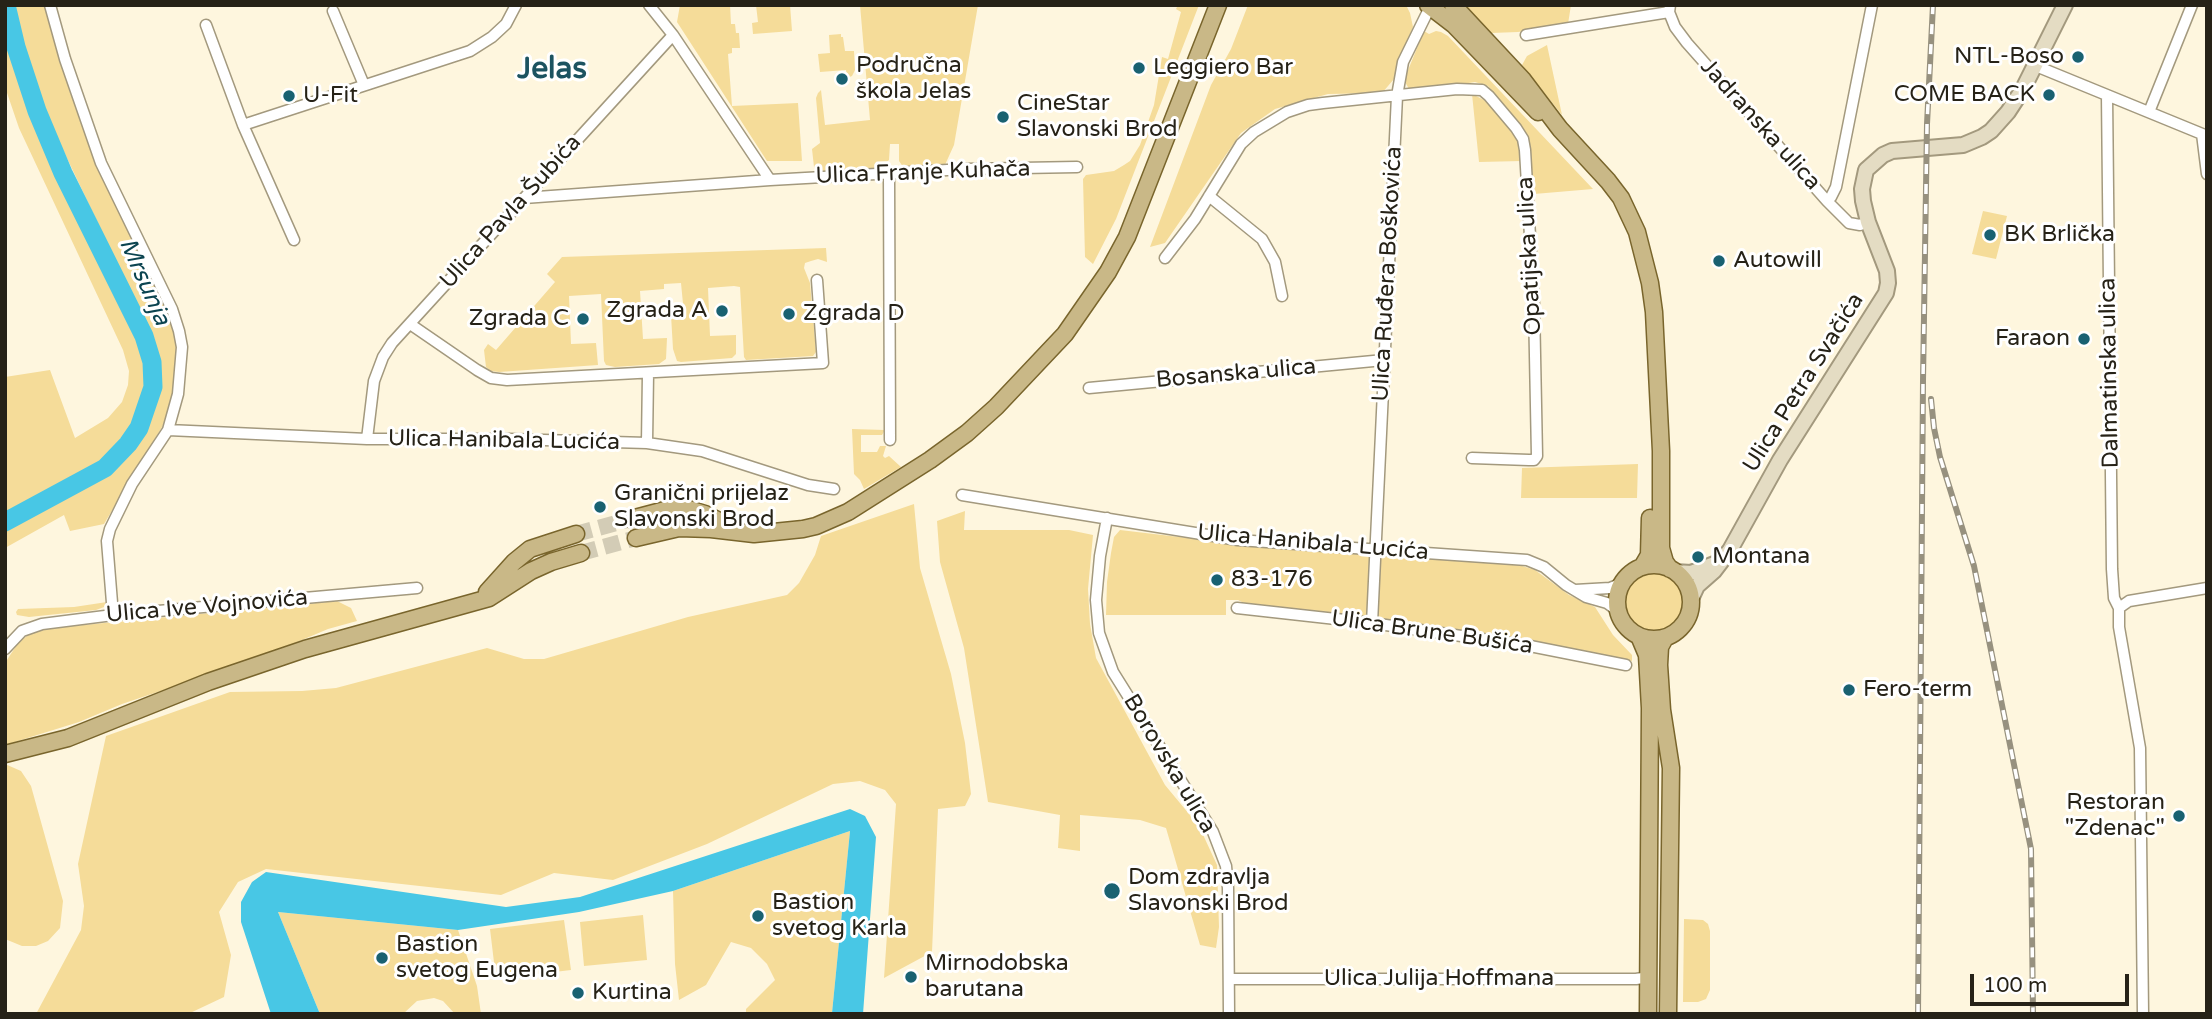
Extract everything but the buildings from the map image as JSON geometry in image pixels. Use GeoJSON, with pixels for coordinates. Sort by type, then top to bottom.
{"type":"FeatureCollection","features":[{"type":"Feature","properties":{"kind":"main road"},"geometry":{"type":"LineString","coordinates":[[636,538],[679,528],[763,534],[816,526],[867,502],[967,433],[996,407],[1038,364],[1084,308],[1108,272],[1127,237],[1215,13],[1226,5]]}},
{"type":"Feature","properties":{"kind":"main road"},"geometry":{"type":"LineString","coordinates":[[1453,5],[1523,80],[1560,129],[1608,181],[1625,205],[1637,232],[1650,283],[1658,364],[1661,548],[1665,562],[1673,570],[1683,579],[1691,606],[1684,623],[1665,638],[1647,639],[1639,636],[1629,630],[1622,621],[1618,611],[1618,592],[1634,570],[1652,565],[1673,570],[1691,573],[1721,560]]}},
{"type":"Feature","properties":{"kind":"main road","name":"Ulica Petra Svačića"},"geometry":{"type":"LineString","coordinates":[[1690,599],[1697,586],[1714,571],[1737,540],[1780,460],[1886,293],[1887,271],[1868,222],[1862,189],[1867,170],[1874,161],[1892,151],[1951,147],[1982,137],[1999,123],[2036,66],[2065,5]]}},
{"type":"Feature","properties":{"kind":"main road"},"geometry":{"type":"LineString","coordinates":[[1430,6],[1454,25],[1532,107],[1560,129]]}},
{"type":"Feature","properties":{"kind":"main road"},"geometry":{"type":"LineString","coordinates":[[1642,567],[1650,548],[1652,454],[1658,411]]}},
{"type":"Feature","properties":{"kind":"main road"},"geometry":{"type":"LineString","coordinates":[[631,519],[669,509],[685,508],[747,533]]}},
{"type":"Feature","properties":{"kind":"main road"},"geometry":{"type":"LineString","coordinates":[[470,603],[488,591],[514,562],[530,549],[576,534]]}},
{"type":"Feature","properties":{"kind":"main road"},"geometry":{"type":"LineString","coordinates":[[5,754],[68,738],[208,682],[305,649],[493,596],[540,567],[581,553]]}},
{"type":"Feature","properties":{"kind":"main road"},"geometry":{"type":"LineString","coordinates":[[1639,636],[1647,655],[1650,708],[1648,1014]]}},
{"type":"Feature","properties":{"kind":"main road"},"geometry":{"type":"LineString","coordinates":[[1665,638],[1660,647],[1658,665],[1671,768],[1668,1014]]}},
{"type":"Feature","properties":{"kind":"street"},"geometry":{"type":"LineString","coordinates":[[50,5],[65,60],[101,163],[172,309],[180,331],[182,355],[179,384],[168,430],[132,484],[107,541],[113,615]]}},
{"type":"Feature","properties":{"kind":"street"},"geometry":{"type":"LineString","coordinates":[[243,125],[470,51],[506,24],[516,5]]}},
{"type":"Feature","properties":{"kind":"street"},"geometry":{"type":"LineString","coordinates":[[649,5],[673,34],[770,180]]}},
{"type":"Feature","properties":{"kind":"street"},"geometry":{"type":"LineString","coordinates":[[1827,201],[1836,187],[1872,5]]}},
{"type":"Feature","properties":{"kind":"street"},"geometry":{"type":"LineString","coordinates":[[2149,111],[2192,5]]}},
{"type":"Feature","properties":{"kind":"street","name":"Ulica Ruđera Boškovića"},"geometry":{"type":"LineString","coordinates":[[1373,623],[1397,96],[1403,62],[1430,6]]}},
{"type":"Feature","properties":{"kind":"street"},"geometry":{"type":"LineString","coordinates":[[1525,35],[1670,8]]}},
{"type":"Feature","properties":{"kind":"street","name":"Jadranska ulica"},"geometry":{"type":"LineString","coordinates":[[1670,8],[1675,27],[1687,43],[1827,201],[1849,223],[1860,225],[1868,222]]}},
{"type":"Feature","properties":{"kind":"street"},"geometry":{"type":"LineString","coordinates":[[333,11],[364,85]]}},
{"type":"Feature","properties":{"kind":"street"},"geometry":{"type":"LineString","coordinates":[[206,25],[243,125],[294,240]]}},
{"type":"Feature","properties":{"kind":"street","name":"Ulica Pavla Šubića"},"geometry":{"type":"LineString","coordinates":[[368,439],[374,381],[383,357],[673,34]]}},
{"type":"Feature","properties":{"kind":"street"},"geometry":{"type":"LineString","coordinates":[[2036,66],[2204,135],[2207,174]]}},
{"type":"Feature","properties":{"kind":"street","name":"Opatijska ulica"},"geometry":{"type":"LineString","coordinates":[[1397,96],[1457,89],[1482,90],[1516,128],[1525,150],[1534,305],[1536,456],[1534,460],[1472,458]]}},
{"type":"Feature","properties":{"kind":"street","name":"Dalmatinska ulica"},"geometry":{"type":"LineString","coordinates":[[2107,94],[2112,569],[2117,618],[2140,748],[2143,1014]]}},
{"type":"Feature","properties":{"kind":"street"},"geometry":{"type":"LineString","coordinates":[[1165,258],[1195,219],[1241,144],[1254,132],[1287,111],[1315,104],[1397,96]]}},
{"type":"Feature","properties":{"kind":"street","name":"Ulica Franje Kuhača"},"geometry":{"type":"LineString","coordinates":[[524,198],[965,169],[1077,167]]}},
{"type":"Feature","properties":{"kind":"street"},"geometry":{"type":"LineString","coordinates":[[889,175],[890,440]]}},
{"type":"Feature","properties":{"kind":"street"},"geometry":{"type":"LineString","coordinates":[[1209,196],[1262,239],[1276,262],[1282,296]]}},
{"type":"Feature","properties":{"kind":"street"},"geometry":{"type":"LineString","coordinates":[[410,324],[477,370],[491,378],[507,380],[823,363],[817,280]]}},
{"type":"Feature","properties":{"kind":"street","name":"Bosanska ulica"},"geometry":{"type":"LineString","coordinates":[[1089,388],[1384,360]]}},
{"type":"Feature","properties":{"kind":"street"},"geometry":{"type":"LineString","coordinates":[[647,443],[648,374]]}},
{"type":"Feature","properties":{"kind":"street","name":"Ulica Hanibala Lucića"},"geometry":{"type":"LineString","coordinates":[[168,430],[368,439],[647,443],[702,451],[808,485],[834,489]]}},
{"type":"Feature","properties":{"kind":"street","name":"Ulica Hanibala Lucića"},"geometry":{"type":"LineString","coordinates":[[962,495],[1238,540],[1527,560],[1544,567],[1586,597],[1607,603],[1618,611]]}},
{"type":"Feature","properties":{"kind":"street","name":"Borovska ulica"},"geometry":{"type":"LineString","coordinates":[[1107,518],[1096,600],[1099,633],[1113,672],[1213,832],[1219,848],[1228,878],[1229,1014]]}},
{"type":"Feature","properties":{"kind":"street"},"geometry":{"type":"LineString","coordinates":[[1574,590],[1610,589],[1622,583]]}},
{"type":"Feature","properties":{"kind":"street","name":"Ulica Ive Vojnovića"},"geometry":{"type":"LineString","coordinates":[[5,649],[22,631],[42,624],[113,615],[417,588]]}},
{"type":"Feature","properties":{"kind":"street"},"geometry":{"type":"LineString","coordinates":[[2117,605],[2207,588]]}},
{"type":"Feature","properties":{"kind":"street","name":"Ulica Brune Bušića"},"geometry":{"type":"LineString","coordinates":[[1237,607],[1530,646],[1626,665]]}},
{"type":"Feature","properties":{"kind":"street","name":"Ulica Julija Hoffmana"},"geometry":{"type":"LineString","coordinates":[[1229,979],[1649,977]]}},
{"type":"Feature","properties":{"kind":"shaded area"},"geometry":{"type":"Polygon","coordinates":[[[14,5],[45,5],[82,126],[108,190],[173,325],[178,358],[172,401],[162,427],[104,524],[70,531],[64,515],[5,548],[5,530],[102,479],[132,452],[149,425],[160,382],[153,339],[46,114],[14,5]]]}},
{"type":"Feature","properties":{"kind":"shaded area"},"geometry":{"type":"Polygon","coordinates":[[[680,5],[730,5],[731,24],[735,24],[736,33],[739,33],[740,48],[732,48],[732,53],[728,54],[732,106],[798,103],[802,161],[767,161],[677,22],[680,5]]]}},
{"type":"Feature","properties":{"kind":"shaded area"},"geometry":{"type":"Polygon","coordinates":[[[756,5],[790,5],[792,31],[753,34],[752,23],[758,22],[756,5]]]}},
{"type":"Feature","properties":{"kind":"shaded area"},"geometry":{"type":"Polygon","coordinates":[[[860,5],[978,5],[954,145],[944,167],[904,168],[899,161],[899,144],[890,144],[889,160],[879,169],[816,171],[812,149],[820,143],[816,98],[821,90],[825,125],[870,120],[860,5]]]}},
{"type":"Feature","properties":{"kind":"shaded area"},"geometry":{"type":"Polygon","coordinates":[[[1178,5],[1199,5],[1116,219],[1093,264],[1085,257],[1083,179],[1086,175],[1114,171],[1130,161],[1140,145],[1154,105],[1162,57],[1168,59],[1181,12],[1176,9],[1178,5]]]}},
{"type":"Feature","properties":{"kind":"shaded area"},"geometry":{"type":"Polygon","coordinates":[[[1248,5],[1403,5],[1410,13],[1413,27],[1397,64],[1394,79],[1382,93],[1328,94],[1275,109],[1241,133],[1165,243],[1150,247],[1211,85],[1231,49],[1248,5]]]}},
{"type":"Feature","properties":{"kind":"shaded area"},"geometry":{"type":"Polygon","coordinates":[[[1462,5],[1571,5],[1568,24],[1518,32],[1491,33],[1462,5]]]}},
{"type":"Feature","properties":{"kind":"shaded area"},"geometry":{"type":"Polygon","coordinates":[[[5,28],[20,84],[41,140],[131,326],[143,355],[146,377],[138,415],[115,450],[97,465],[5,514],[5,377],[50,370],[75,438],[108,418],[122,402],[128,385],[129,371],[123,350],[19,128],[5,87],[5,28]]]}},
{"type":"Feature","properties":{"kind":"shaded area"},"geometry":{"type":"Polygon","coordinates":[[[1424,31],[1429,34],[1441,32],[1448,36],[1593,189],[1534,194],[1526,133],[1488,86],[1475,82],[1420,91],[1409,89],[1404,80],[1424,31]]]}},
{"type":"Feature","properties":{"kind":"shaded area"},"geometry":{"type":"Polygon","coordinates":[[[841,34],[845,51],[854,51],[855,70],[852,76],[847,78],[846,70],[820,72],[818,54],[830,53],[829,35],[841,34]]]}},
{"type":"Feature","properties":{"kind":"shaded area"},"geometry":{"type":"Polygon","coordinates":[[[1547,45],[1562,115],[1522,65],[1527,56],[1547,45]]]}},
{"type":"Feature","properties":{"kind":"shaded area"},"geometry":{"type":"Polygon","coordinates":[[[1472,94],[1491,106],[1516,136],[1522,161],[1479,162],[1472,94]]]}},
{"type":"Feature","properties":{"kind":"shaded area","name":"BK Brlička"},"geometry":{"type":"Polygon","coordinates":[[[1983,211],[2007,216],[1996,259],[1972,254],[1983,211]]]}},
{"type":"Feature","properties":{"kind":"shaded area"},"geometry":{"type":"Polygon","coordinates":[[[826,248],[827,262],[818,259],[805,263],[804,268],[810,283],[816,352],[813,356],[746,360],[740,287],[734,286],[708,288],[710,336],[736,335],[736,354],[732,358],[677,361],[673,349],[671,315],[684,314],[681,283],[664,284],[664,289],[640,291],[643,339],[667,338],[666,359],[659,364],[615,367],[606,365],[601,294],[569,296],[571,344],[596,343],[598,365],[499,372],[486,367],[484,350],[488,344],[496,350],[555,282],[547,274],[562,257],[826,248]]]}},
{"type":"Feature","properties":{"kind":"shaded area"},"geometry":{"type":"Polygon","coordinates":[[[852,429],[885,430],[882,435],[861,435],[861,452],[877,452],[880,446],[886,446],[883,456],[889,456],[901,467],[864,489],[854,474],[852,429]]]}},
{"type":"Feature","properties":{"kind":"shaded area"},"geometry":{"type":"Polygon","coordinates":[[[1638,464],[1637,498],[1521,498],[1522,468],[1638,464]]]}},
{"type":"Feature","properties":{"kind":"shaded area"},"geometry":{"type":"Polygon","coordinates":[[[914,504],[920,568],[951,674],[965,743],[971,794],[965,806],[938,809],[932,952],[884,978],[896,804],[885,790],[860,781],[833,784],[707,844],[613,880],[554,873],[501,895],[266,869],[238,882],[219,912],[231,955],[224,997],[188,1014],[36,1014],[81,930],[84,906],[78,864],[106,736],[230,692],[336,688],[487,648],[524,659],[544,659],[688,617],[787,595],[799,583],[815,555],[821,536],[914,504]]]}},
{"type":"Feature","properties":{"kind":"shaded area"},"geometry":{"type":"Polygon","coordinates":[[[965,511],[964,530],[1069,530],[1093,535],[1088,589],[1096,658],[1165,785],[1199,826],[1217,865],[1219,927],[1216,948],[1200,945],[1166,828],[1140,820],[1080,815],[1080,851],[1058,848],[1060,815],[988,802],[964,648],[940,562],[937,521],[965,511]]]}},
{"type":"Feature","properties":{"kind":"shaded area"},"geometry":{"type":"Polygon","coordinates":[[[1120,530],[1272,548],[1519,565],[1535,570],[1569,595],[1595,607],[1613,635],[1632,655],[1632,661],[1483,633],[1352,615],[1250,606],[1238,600],[1226,600],[1226,615],[1106,615],[1111,553],[1114,537],[1120,530]]]}},
{"type":"Feature","properties":{"kind":"shaded area"},"geometry":{"type":"Polygon","coordinates":[[[1654,572],[1665,574],[1678,585],[1683,601],[1681,612],[1670,625],[1654,630],[1643,628],[1630,617],[1625,601],[1627,590],[1638,577],[1654,572]]]}},
{"type":"Feature","properties":{"kind":"shaded area"},"geometry":{"type":"Polygon","coordinates":[[[337,601],[351,608],[357,621],[328,629],[264,656],[122,704],[79,722],[5,745],[5,663],[18,643],[41,629],[337,601]]]}},
{"type":"Feature","properties":{"kind":"shaded area"},"geometry":{"type":"Polygon","coordinates":[[[107,602],[104,607],[96,610],[29,617],[17,615],[16,612],[18,609],[74,607],[107,602]]]}},
{"type":"Feature","properties":{"kind":"shaded area"},"geometry":{"type":"Polygon","coordinates":[[[5,764],[21,771],[31,786],[63,901],[60,928],[48,941],[36,946],[22,946],[5,939],[5,764]]]}},
{"type":"Feature","properties":{"kind":"shaded area","name":"Bastion svetog Karla"},"geometry":{"type":"Polygon","coordinates":[[[850,831],[832,1013],[746,1014],[746,1009],[775,980],[767,964],[751,948],[731,942],[706,985],[679,1000],[673,891],[850,831]]]}},
{"type":"Feature","properties":{"kind":"shaded area","name":"Bastion svetog Eugena"},"geometry":{"type":"Polygon","coordinates":[[[278,912],[458,930],[477,986],[481,1014],[455,1014],[443,1001],[434,998],[417,1001],[403,1014],[320,1014],[278,912]]]}},
{"type":"Feature","properties":{"kind":"shaded area"},"geometry":{"type":"Polygon","coordinates":[[[643,915],[647,960],[584,966],[580,922],[643,915]]]}},
{"type":"Feature","properties":{"kind":"shaded area"},"geometry":{"type":"Polygon","coordinates":[[[1684,919],[1703,920],[1710,931],[1710,990],[1706,999],[1698,1002],[1683,1002],[1684,919]]]}},
{"type":"Feature","properties":{"kind":"shaded area"},"geometry":{"type":"Polygon","coordinates":[[[564,920],[571,970],[496,979],[490,929],[564,920]]]}},
{"type":"Feature","properties":{"kind":"water"},"geometry":{"type":"Polygon","coordinates":[[[850,809],[865,816],[876,837],[863,1014],[829,1014],[832,1013],[850,831],[673,891],[579,912],[458,930],[278,912],[320,1014],[271,1014],[241,922],[241,902],[252,882],[266,872],[506,907],[580,897],[850,809]]]}},
{"type":"Feature","properties":{"kind":"waterway","name":"Mrsunja"},"geometry":{"type":"LineString","coordinates":[[5,522],[105,468],[139,428],[153,387],[152,362],[144,336],[63,173],[37,111],[16,47],[6,5]]}},
{"type":"Feature","properties":{"kind":"tunnel"},"geometry":{"type":"LineString","coordinates":[[576,534],[631,519]]}},
{"type":"Feature","properties":{"kind":"tunnel"},"geometry":{"type":"LineString","coordinates":[[581,553],[636,538]]}},
{"type":"Feature","properties":{"kind":"railway"},"geometry":{"type":"LineString","coordinates":[[1918,1014],[1923,381],[1927,124],[1933,5]]}},
{"type":"Feature","properties":{"kind":"railway"},"geometry":{"type":"LineString","coordinates":[[1931,399],[1940,457],[1974,566],[2031,849],[2033,1014]]}},
{"type":"Feature","properties":{"kind":"place","name":"NTL-Boso"},"geometry":{"type":"Point","coordinates":[2078,57]}},
{"type":"Feature","properties":{"kind":"place","name":"Leggiero Bar"},"geometry":{"type":"Point","coordinates":[1139,68]}},
{"type":"Feature","properties":{"kind":"place","name":"Područna škola Jelas"},"geometry":{"type":"Point","coordinates":[842,79]}},
{"type":"Feature","properties":{"kind":"place","name":"COME BACK"},"geometry":{"type":"Point","coordinates":[2049,95]}},
{"type":"Feature","properties":{"kind":"place","name":"U-Fit"},"geometry":{"type":"Point","coordinates":[289,96]}},
{"type":"Feature","properties":{"kind":"place","name":"CineStar Slavonski Brod"},"geometry":{"type":"Point","coordinates":[1003,117]}},
{"type":"Feature","properties":{"kind":"place","name":"BK Brlička"},"geometry":{"type":"Point","coordinates":[1990,235]}},
{"type":"Feature","properties":{"kind":"place","name":"Autowill"},"geometry":{"type":"Point","coordinates":[1719,261]}},
{"type":"Feature","properties":{"kind":"place","name":"Zgrada A"},"geometry":{"type":"Point","coordinates":[722,311]}},
{"type":"Feature","properties":{"kind":"place","name":"Zgrada D"},"geometry":{"type":"Point","coordinates":[789,314]}},
{"type":"Feature","properties":{"kind":"place","name":"Zgrada C"},"geometry":{"type":"Point","coordinates":[583,319]}},
{"type":"Feature","properties":{"kind":"place","name":"Faraon"},"geometry":{"type":"Point","coordinates":[2084,339]}},
{"type":"Feature","properties":{"kind":"place","name":"Granični prijelaz Slavonski Brod"},"geometry":{"type":"Point","coordinates":[600,507]}},
{"type":"Feature","properties":{"kind":"place","name":"Montana"},"geometry":{"type":"Point","coordinates":[1698,557]}},
{"type":"Feature","properties":{"kind":"place","name":"83-176"},"geometry":{"type":"Point","coordinates":[1217,580]}},
{"type":"Feature","properties":{"kind":"place","name":"Fero-term"},"geometry":{"type":"Point","coordinates":[1849,690]}},
{"type":"Feature","properties":{"kind":"place","name":"Restoran \"Zdenac\""},"geometry":{"type":"Point","coordinates":[2179,816]}},
{"type":"Feature","properties":{"kind":"place","name":"Dom zdravlja Slavonski Brod"},"geometry":{"type":"Point","coordinates":[1112,891]}},
{"type":"Feature","properties":{"kind":"place","name":"Bastion svetog Karla"},"geometry":{"type":"Point","coordinates":[758,916]}},
{"type":"Feature","properties":{"kind":"place","name":"Bastion svetog Eugena"},"geometry":{"type":"Point","coordinates":[382,958]}},
{"type":"Feature","properties":{"kind":"place","name":"Mirnodobska barutana"},"geometry":{"type":"Point","coordinates":[911,977]}},
{"type":"Feature","properties":{"kind":"place","name":"Kurtina"},"geometry":{"type":"Point","coordinates":[578,993]}},
{"type":"Feature","properties":{"kind":"district","name":"Jelas"},"geometry":{"type":"Point","coordinates":[552,70]}}]}
